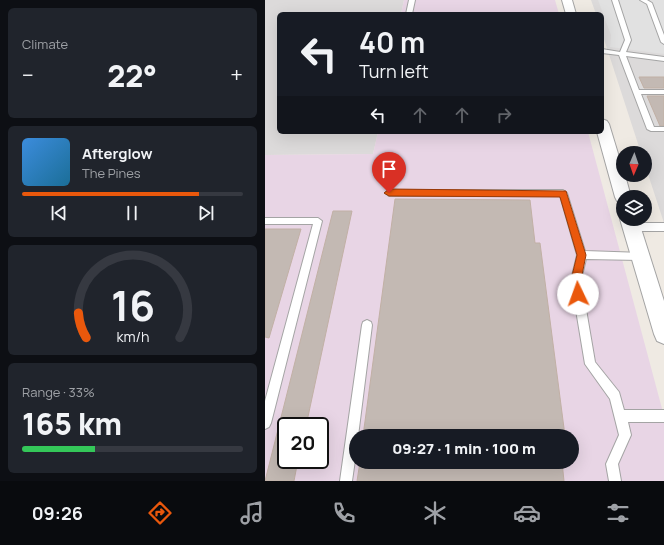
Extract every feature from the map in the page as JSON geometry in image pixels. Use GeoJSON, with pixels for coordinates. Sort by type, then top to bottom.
{"type":"FeatureCollection","features":[{"type":"Feature","properties":{"kind":"street"},"geometry":{"type":"LineString","coordinates":[[567,0],[570,12]]}},
{"type":"Feature","properties":{"kind":"street"},"geometry":{"type":"LineString","coordinates":[[604,131],[621,190]]}},
{"type":"Feature","properties":{"kind":"street"},"geometry":{"type":"LineString","coordinates":[[631,226],[664,334]]}},
{"type":"Feature","properties":{"kind":"lane"},"geometry":{"type":"LineString","coordinates":[[409,12],[412,0]]}},
{"type":"Feature","properties":{"kind":"lane"},"geometry":{"type":"LineString","coordinates":[[615,0],[628,40],[622,54],[651,128],[664,128]]}},
{"type":"Feature","properties":{"kind":"lane"},"geometry":{"type":"LineString","coordinates":[[643,0],[649,3],[664,42]]}},
{"type":"Feature","properties":{"kind":"lane"},"geometry":{"type":"LineString","coordinates":[[604,51],[664,59]]}},
{"type":"Feature","properties":{"kind":"lane"},"geometry":{"type":"LineString","coordinates":[[638,92],[664,92]]}},
{"type":"Feature","properties":{"kind":"lane"},"geometry":{"type":"LineString","coordinates":[[389,193],[563,193],[582,255],[576,280],[590,364],[615,396],[625,435],[612,464],[615,481]]}},
{"type":"Feature","properties":{"kind":"lane"},"geometry":{"type":"LineString","coordinates":[[265,221],[318,220],[265,423]]}},
{"type":"Feature","properties":{"kind":"lane"},"geometry":{"type":"LineString","coordinates":[[652,226],[664,227]]}},
{"type":"Feature","properties":{"kind":"lane"},"geometry":{"type":"LineString","coordinates":[[582,255],[640,256]]}},
{"type":"Feature","properties":{"kind":"lane"},"geometry":{"type":"LineString","coordinates":[[346,481],[367,325]]}},
{"type":"Feature","properties":{"kind":"lane"},"geometry":{"type":"LineString","coordinates":[[619,416],[664,416]]}},
{"type":"Feature","properties":{"kind":"shaded area"},"geometry":{"type":"Polygon","coordinates":[[[265,0],[404,0],[401,12],[277,12],[277,134],[378,134],[373,154],[265,155],[265,0]]]}},
{"type":"Feature","properties":{"kind":"shaded area"},"geometry":{"type":"Polygon","coordinates":[[[404,0],[555,0],[558,12],[401,12],[404,0]]]}},
{"type":"Feature","properties":{"kind":"shaded area"},"geometry":{"type":"Polygon","coordinates":[[[591,0],[664,0],[664,223],[651,182],[652,182],[652,146],[639,146],[604,39],[604,12],[595,12],[591,0]]]}},
{"type":"Feature","properties":{"kind":"shaded area"},"geometry":{"type":"Polygon","coordinates":[[[598,0],[664,0],[664,54],[610,47],[611,35],[604,16],[604,12],[602,12],[598,0]]]}},
{"type":"Feature","properties":{"kind":"shaded area"},"geometry":{"type":"Polygon","coordinates":[[[378,134],[589,134],[664,416],[664,481],[265,481],[265,155],[373,154],[378,134]]]}},
{"type":"Feature","properties":{"kind":"building"},"geometry":{"type":"Polygon","coordinates":[[[639,77],[664,77],[664,88],[644,88],[639,77]]]}},
{"type":"Feature","properties":{"kind":"building"},"geometry":{"type":"Polygon","coordinates":[[[647,96],[664,96],[664,126],[660,126],[647,96]]]}},
{"type":"Feature","properties":{"kind":"building"},"geometry":{"type":"Polygon","coordinates":[[[395,199],[530,200],[535,243],[540,243],[564,429],[364,429],[395,199]]]}},
{"type":"Feature","properties":{"kind":"building"},"geometry":{"type":"Polygon","coordinates":[[[333,211],[352,211],[308,417],[281,417],[333,211]]]}},
{"type":"Feature","properties":{"kind":"building"},"geometry":{"type":"Polygon","coordinates":[[[265,229],[301,229],[269,338],[265,337],[265,229]]]}},
{"type":"Feature","properties":{"kind":"building"},"geometry":{"type":"Polygon","coordinates":[[[277,433],[277,469],[296,469],[294,481],[265,481],[277,433]]]}},
{"type":"Feature","properties":{"kind":"building"},"geometry":{"type":"Polygon","coordinates":[[[359,469],[563,469],[564,481],[357,481],[359,469]]]}},
{"type":"Feature","properties":{"kind":"route"},"geometry":{"type":"LineString","coordinates":[[389,193],[563,193],[582,255],[576,280],[578,294]]}}]}
